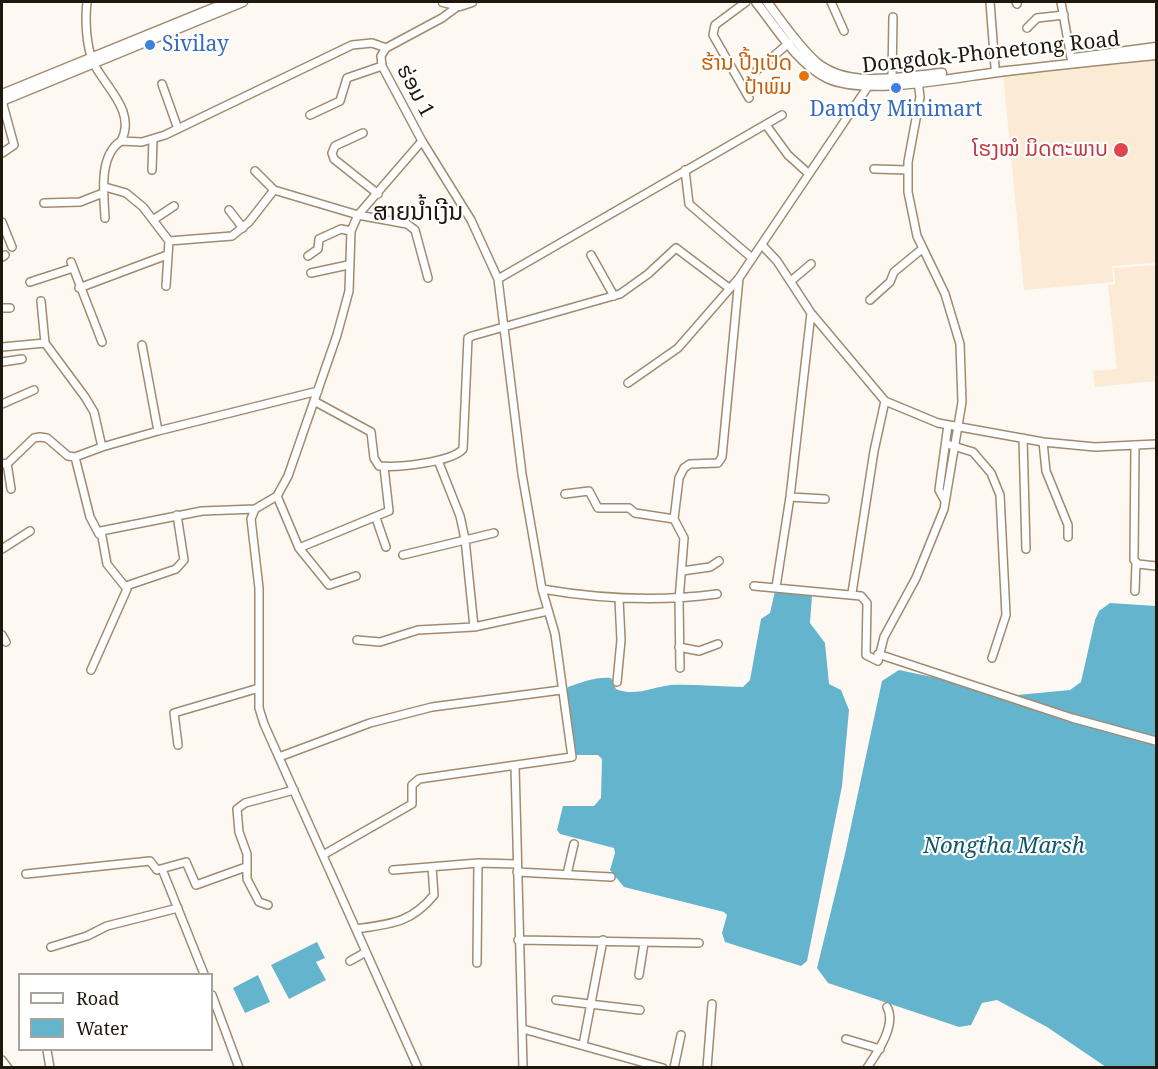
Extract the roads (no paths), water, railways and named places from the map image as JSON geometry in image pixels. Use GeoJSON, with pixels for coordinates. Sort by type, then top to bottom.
{"type":"FeatureCollection","features":[{"type":"Feature","properties":{"kind":"main road"},"geometry":{"type":"LineString","coordinates":[[2,101],[228,2]]}},
{"type":"Feature","properties":{"kind":"main road"},"geometry":{"type":"LineString","coordinates":[[2,94],[93,61],[239,2]]}},
{"type":"Feature","properties":{"kind":"main road"},"geometry":{"type":"LineString","coordinates":[[453,3],[472,2]]}},
{"type":"Feature","properties":{"kind":"main road","name":"Dongdok-Phonetong Road"},"geometry":{"type":"LineString","coordinates":[[756,2],[805,62],[826,77],[846,85],[1156,55]]}},
{"type":"Feature","properties":{"kind":"main road","name":"Dongdok-Phonetong Road"},"geometry":{"type":"LineString","coordinates":[[767,2],[806,52],[819,64],[843,75],[871,82],[892,78],[918,79],[1156,47]]}},
{"type":"Feature","properties":{"kind":"street"},"geometry":{"type":"LineString","coordinates":[[87,2],[93,61],[117,95],[124,122],[121,141]]}},
{"type":"Feature","properties":{"kind":"street"},"geometry":{"type":"LineString","coordinates":[[746,2],[715,25],[713,35],[749,98]]}},
{"type":"Feature","properties":{"kind":"street"},"geometry":{"type":"LineString","coordinates":[[831,2],[844,31]]}},
{"type":"Feature","properties":{"kind":"street"},"geometry":{"type":"LineString","coordinates":[[990,2],[995,67]]}},
{"type":"Feature","properties":{"kind":"street"},"geometry":{"type":"LineString","coordinates":[[1061,2],[1071,58]]}},
{"type":"Feature","properties":{"kind":"street","name":"ຮ່ອມ 1"},"geometry":{"type":"LineString","coordinates":[[453,3],[442,18],[386,48],[381,56],[382,66],[422,141],[471,220],[498,279],[522,474],[542,589],[555,634],[571,758],[515,766]]}},
{"type":"Feature","properties":{"kind":"street"},"geometry":{"type":"LineString","coordinates":[[1027,28],[1037,18],[1064,15]]}},
{"type":"Feature","properties":{"kind":"street"},"geometry":{"type":"LineString","coordinates":[[892,78],[893,18]]}},
{"type":"Feature","properties":{"kind":"street"},"geometry":{"type":"LineString","coordinates":[[105,218],[106,162],[113,148],[121,141],[153,140],[352,45],[372,43],[386,48]]}},
{"type":"Feature","properties":{"kind":"street"},"geometry":{"type":"LineString","coordinates":[[757,70],[789,43]]}},
{"type":"Feature","properties":{"kind":"street"},"geometry":{"type":"LineString","coordinates":[[310,115],[340,101],[346,78],[382,66]]}},
{"type":"Feature","properties":{"kind":"street"},"geometry":{"type":"LineString","coordinates":[[754,586],[852,593],[865,599],[867,603],[866,655],[878,661],[884,637],[916,579],[942,514],[962,402],[961,352],[945,294],[922,249],[912,221],[908,170],[920,97],[918,79]]}},
{"type":"Feature","properties":{"kind":"street"},"geometry":{"type":"LineString","coordinates":[[628,383],[678,348],[707,318],[762,245],[871,82]]}},
{"type":"Feature","properties":{"kind":"street"},"geometry":{"type":"LineString","coordinates":[[162,84],[178,129]]}},
{"type":"Feature","properties":{"kind":"street"},"geometry":{"type":"LineString","coordinates":[[2,101],[14,145],[2,153]]}},
{"type":"Feature","properties":{"kind":"street"},"geometry":{"type":"LineString","coordinates":[[498,279],[782,115]]}},
{"type":"Feature","properties":{"kind":"street"},"geometry":{"type":"LineString","coordinates":[[766,125],[788,155],[809,174]]}},
{"type":"Feature","properties":{"kind":"street"},"geometry":{"type":"LineString","coordinates":[[363,133],[335,146],[332,153],[334,159],[378,194]]}},
{"type":"Feature","properties":{"kind":"street"},"geometry":{"type":"LineString","coordinates":[[152,170],[153,140]]}},
{"type":"Feature","properties":{"kind":"street"},"geometry":{"type":"LineString","coordinates":[[99,534],[103,530],[177,515],[211,510],[255,509],[277,496],[288,476],[318,391],[348,291],[351,231],[358,215],[422,141]]}},
{"type":"Feature","properties":{"kind":"street"},"geometry":{"type":"LineString","coordinates":[[874,169],[908,170]]}},
{"type":"Feature","properties":{"kind":"street"},"geometry":{"type":"LineString","coordinates":[[686,170],[689,204],[752,258]]}},
{"type":"Feature","properties":{"kind":"street"},"geometry":{"type":"LineString","coordinates":[[255,171],[274,190],[358,215],[407,224],[415,230],[428,278]]}},
{"type":"Feature","properties":{"kind":"street"},"geometry":{"type":"LineString","coordinates":[[44,203],[80,202],[104,190],[129,196],[143,207],[169,241],[166,286]]}},
{"type":"Feature","properties":{"kind":"street"},"geometry":{"type":"LineString","coordinates":[[169,241],[232,236],[243,228],[274,190]]}},
{"type":"Feature","properties":{"kind":"street"},"geometry":{"type":"LineString","coordinates":[[153,220],[174,206]]}},
{"type":"Feature","properties":{"kind":"street"},"geometry":{"type":"LineString","coordinates":[[229,210],[243,228]]}},
{"type":"Feature","properties":{"kind":"street"},"geometry":{"type":"LineString","coordinates":[[2,222],[12,247]]}},
{"type":"Feature","properties":{"kind":"street"},"geometry":{"type":"LineString","coordinates":[[308,256],[318,249],[319,239],[341,229],[351,231]]}},
{"type":"Feature","properties":{"kind":"street"},"geometry":{"type":"LineString","coordinates":[[762,245],[791,281],[811,313],[885,401],[948,425],[1043,442],[1095,447],[1156,444]]}},
{"type":"Feature","properties":{"kind":"street"},"geometry":{"type":"LineString","coordinates":[[314,401],[371,432],[375,463],[384,467],[427,461],[439,463],[463,449],[468,338],[614,296],[648,274],[676,248],[729,288]]}},
{"type":"Feature","properties":{"kind":"street"},"geometry":{"type":"LineString","coordinates":[[870,300],[890,282],[894,272],[922,249]]}},
{"type":"Feature","properties":{"kind":"street"},"geometry":{"type":"LineString","coordinates":[[79,288],[167,255]]}},
{"type":"Feature","properties":{"kind":"street"},"geometry":{"type":"LineString","coordinates":[[591,255],[614,296]]}},
{"type":"Feature","properties":{"kind":"street"},"geometry":{"type":"LineString","coordinates":[[791,281],[811,264]]}},
{"type":"Feature","properties":{"kind":"street"},"geometry":{"type":"LineString","coordinates":[[30,282],[72,265],[79,288],[102,342]]}},
{"type":"Feature","properties":{"kind":"street"},"geometry":{"type":"LineString","coordinates":[[311,273],[348,265]]}},
{"type":"Feature","properties":{"kind":"street"},"geometry":{"type":"LineString","coordinates":[[680,668],[679,600],[684,538],[675,519],[679,478],[684,468],[690,464],[718,463],[722,457],[739,278]]}},
{"type":"Feature","properties":{"kind":"street"},"geometry":{"type":"LineString","coordinates":[[41,301],[45,343],[94,412],[102,447]]}},
{"type":"Feature","properties":{"kind":"street"},"geometry":{"type":"LineString","coordinates":[[2,308],[10,308]]}},
{"type":"Feature","properties":{"kind":"street"},"geometry":{"type":"LineString","coordinates":[[776,587],[790,497],[811,313]]}},
{"type":"Feature","properties":{"kind":"street"},"geometry":{"type":"LineString","coordinates":[[2,347],[45,343]]}},
{"type":"Feature","properties":{"kind":"street"},"geometry":{"type":"LineString","coordinates":[[142,345],[158,431]]}},
{"type":"Feature","properties":{"kind":"street"},"geometry":{"type":"LineString","coordinates":[[2,362],[22,358]]}},
{"type":"Feature","properties":{"kind":"street"},"geometry":{"type":"LineString","coordinates":[[2,404],[34,390]]}},
{"type":"Feature","properties":{"kind":"street"},"geometry":{"type":"LineString","coordinates":[[11,489],[4,464],[34,438],[47,438],[68,456],[75,457],[158,431],[318,391]]}},
{"type":"Feature","properties":{"kind":"street"},"geometry":{"type":"LineString","coordinates":[[852,593],[874,451],[885,401]]}},
{"type":"Feature","properties":{"kind":"street"},"geometry":{"type":"LineString","coordinates":[[945,501],[939,490],[948,425]]}},
{"type":"Feature","properties":{"kind":"street"},"geometry":{"type":"LineString","coordinates":[[1023,438],[1026,549]]}},
{"type":"Feature","properties":{"kind":"street"},"geometry":{"type":"LineString","coordinates":[[1043,442],[1046,471],[1070,529],[1068,537]]}},
{"type":"Feature","properties":{"kind":"street"},"geometry":{"type":"LineString","coordinates":[[947,444],[973,452],[991,473],[1000,495],[1006,615],[992,658]]}},
{"type":"Feature","properties":{"kind":"street"},"geometry":{"type":"LineString","coordinates":[[1135,446],[1136,591]]}},
{"type":"Feature","properties":{"kind":"street"},"geometry":{"type":"LineString","coordinates":[[75,457],[90,517],[99,534],[107,564],[126,586],[126,593],[118,613],[91,670]]}},
{"type":"Feature","properties":{"kind":"street"},"geometry":{"type":"LineString","coordinates":[[439,463],[457,508],[465,539],[474,627]]}},
{"type":"Feature","properties":{"kind":"street"},"geometry":{"type":"LineString","coordinates":[[299,548],[359,522],[376,518],[388,511],[384,467]]}},
{"type":"Feature","properties":{"kind":"street"},"geometry":{"type":"LineString","coordinates":[[565,494],[589,491],[598,508],[629,508],[635,513],[675,519]]}},
{"type":"Feature","properties":{"kind":"street"},"geometry":{"type":"LineString","coordinates":[[277,496],[299,548],[329,585],[356,576]]}},
{"type":"Feature","properties":{"kind":"street"},"geometry":{"type":"LineString","coordinates":[[790,497],[825,499]]}},
{"type":"Feature","properties":{"kind":"street"},"geometry":{"type":"LineString","coordinates":[[255,509],[251,519],[259,588],[259,708],[264,724],[418,1068]]}},
{"type":"Feature","properties":{"kind":"street"},"geometry":{"type":"LineString","coordinates":[[126,586],[176,569],[182,564],[184,560],[177,515]]}},
{"type":"Feature","properties":{"kind":"street"},"geometry":{"type":"LineString","coordinates":[[376,518],[386,547]]}},
{"type":"Feature","properties":{"kind":"street"},"geometry":{"type":"LineString","coordinates":[[2,549],[30,531]]}},
{"type":"Feature","properties":{"kind":"street"},"geometry":{"type":"LineString","coordinates":[[403,555],[494,533]]}},
{"type":"Feature","properties":{"kind":"street"},"geometry":{"type":"LineString","coordinates":[[681,571],[710,567],[719,561]]}},
{"type":"Feature","properties":{"kind":"street"},"geometry":{"type":"LineString","coordinates":[[1136,563],[1156,566]]}},
{"type":"Feature","properties":{"kind":"street"},"geometry":{"type":"LineString","coordinates":[[542,589],[595,598],[619,599],[679,600],[717,594]]}},
{"type":"Feature","properties":{"kind":"street"},"geometry":{"type":"LineString","coordinates":[[617,682],[621,640],[619,599]]}},
{"type":"Feature","properties":{"kind":"street"},"geometry":{"type":"LineString","coordinates":[[357,640],[380,642],[418,630],[474,627],[548,612]]}},
{"type":"Feature","properties":{"kind":"street"},"geometry":{"type":"LineString","coordinates":[[2,635],[6,642]]}},
{"type":"Feature","properties":{"kind":"street"},"geometry":{"type":"LineString","coordinates":[[679,647],[699,651],[718,644]]}},
{"type":"Feature","properties":{"kind":"street"},"geometry":{"type":"LineString","coordinates":[[878,654],[1072,718],[1156,741]]}},
{"type":"Feature","properties":{"kind":"street"},"geometry":{"type":"LineString","coordinates":[[178,745],[172,719],[174,713],[259,688]]}},
{"type":"Feature","properties":{"kind":"street"},"geometry":{"type":"LineString","coordinates":[[279,757],[370,723],[432,707],[561,690]]}},
{"type":"Feature","properties":{"kind":"street"},"geometry":{"type":"LineString","coordinates":[[323,855],[412,804],[412,784],[420,779],[515,766],[519,822],[517,868],[523,1068]]}},
{"type":"Feature","properties":{"kind":"street"},"geometry":{"type":"LineString","coordinates":[[267,904],[259,902],[247,879],[247,854],[237,823],[238,806],[294,790]]}},
{"type":"Feature","properties":{"kind":"street"},"geometry":{"type":"LineString","coordinates":[[567,874],[574,844]]}},
{"type":"Feature","properties":{"kind":"street"},"geometry":{"type":"LineString","coordinates":[[26,874],[150,861],[157,870],[186,862],[196,885],[246,867]]}},
{"type":"Feature","properties":{"kind":"street"},"geometry":{"type":"LineString","coordinates":[[477,963],[478,863]]}},
{"type":"Feature","properties":{"kind":"street"},"geometry":{"type":"LineString","coordinates":[[393,870],[478,863],[611,877]]}},
{"type":"Feature","properties":{"kind":"street"},"geometry":{"type":"LineString","coordinates":[[356,929],[394,923],[416,914],[434,895],[432,867]]}},
{"type":"Feature","properties":{"kind":"street"},"geometry":{"type":"LineString","coordinates":[[162,869],[203,973]]}},
{"type":"Feature","properties":{"kind":"street"},"geometry":{"type":"LineString","coordinates":[[51,947],[87,936],[107,926],[178,908]]}},
{"type":"Feature","properties":{"kind":"street"},"geometry":{"type":"LineString","coordinates":[[519,940],[699,943]]}},
{"type":"Feature","properties":{"kind":"street"},"geometry":{"type":"LineString","coordinates":[[584,1045],[603,940]]}},
{"type":"Feature","properties":{"kind":"street"},"geometry":{"type":"LineString","coordinates":[[639,975],[644,943]]}},
{"type":"Feature","properties":{"kind":"street"},"geometry":{"type":"LineString","coordinates":[[350,960],[366,952]]}},
{"type":"Feature","properties":{"kind":"street"},"geometry":{"type":"LineString","coordinates":[[213,998],[239,1068]]}},
{"type":"Feature","properties":{"kind":"street"},"geometry":{"type":"LineString","coordinates":[[556,1000],[640,1010]]}},
{"type":"Feature","properties":{"kind":"street"},"geometry":{"type":"LineString","coordinates":[[707,1068],[712,1004]]}},
{"type":"Feature","properties":{"kind":"street"},"geometry":{"type":"LineString","coordinates":[[867,1068],[880,1049],[888,1018],[887,1006]]}},
{"type":"Feature","properties":{"kind":"street"},"geometry":{"type":"LineString","coordinates":[[523,1029],[663,1068]]}},
{"type":"Feature","properties":{"kind":"street"},"geometry":{"type":"LineString","coordinates":[[674,1068],[681,1035]]}},
{"type":"Feature","properties":{"kind":"street"},"geometry":{"type":"LineString","coordinates":[[846,1039],[880,1049]]}},
{"type":"Feature","properties":{"kind":"street"},"geometry":{"type":"LineString","coordinates":[[47,1051],[50,1068]]}},
{"type":"Feature","properties":{"kind":"street"},"geometry":{"type":"LineString","coordinates":[[2,1060],[8,1068]]}},
{"type":"Feature","properties":{"kind":"water"},"geometry":{"type":"Polygon","coordinates":[[[777,590],[812,595],[810,623],[825,643],[829,684],[841,690],[849,710],[842,786],[807,961],[801,966],[725,942],[722,933],[727,915],[724,912],[624,887],[610,870],[615,853],[614,848],[560,834],[557,830],[563,806],[594,806],[601,798],[602,759],[598,755],[577,755],[575,752],[566,692],[568,687],[589,680],[611,678],[616,689],[630,692],[671,685],[743,687],[750,680],[761,619],[770,613],[777,590]]]}},
{"type":"Feature","properties":{"kind":"water","name":"Nongtha Marsh"},"geometry":{"type":"Polygon","coordinates":[[[1110,603],[1156,606],[1156,1067],[1106,1067],[1047,1027],[997,1000],[982,1003],[971,1025],[959,1027],[828,983],[817,968],[845,854],[882,681],[899,670],[1017,695],[1070,690],[1081,682],[1099,611],[1110,603]]]}},
{"type":"Feature","properties":{"kind":"water"},"geometry":{"type":"Polygon","coordinates":[[[317,942],[325,958],[316,962],[326,980],[289,999],[271,965],[317,942]]]}},
{"type":"Feature","properties":{"kind":"water"},"geometry":{"type":"Polygon","coordinates":[[[258,975],[270,1002],[245,1013],[233,988],[258,975]]]}},
{"type":"Feature","properties":{"kind":"place","name":"Sivilay"},"geometry":{"type":"Point","coordinates":[150,45]}},
{"type":"Feature","properties":{"kind":"place","name":"ຮ້ານ ປີ້ງເປັດ ປ້າພົມ"},"geometry":{"type":"Point","coordinates":[804,76]}},
{"type":"Feature","properties":{"kind":"place","name":"Damdy Minimart"},"geometry":{"type":"Point","coordinates":[896,88]}},
{"type":"Feature","properties":{"kind":"place","name":"ໂຮງໝໍ ມິດຕະພາບ"},"geometry":{"type":"Point","coordinates":[1121,150]}},
{"type":"Feature","properties":{"kind":"district","name":"ສາຍນ້ຳເງີນ"},"geometry":{"type":"Point","coordinates":[418,213]}}]}
